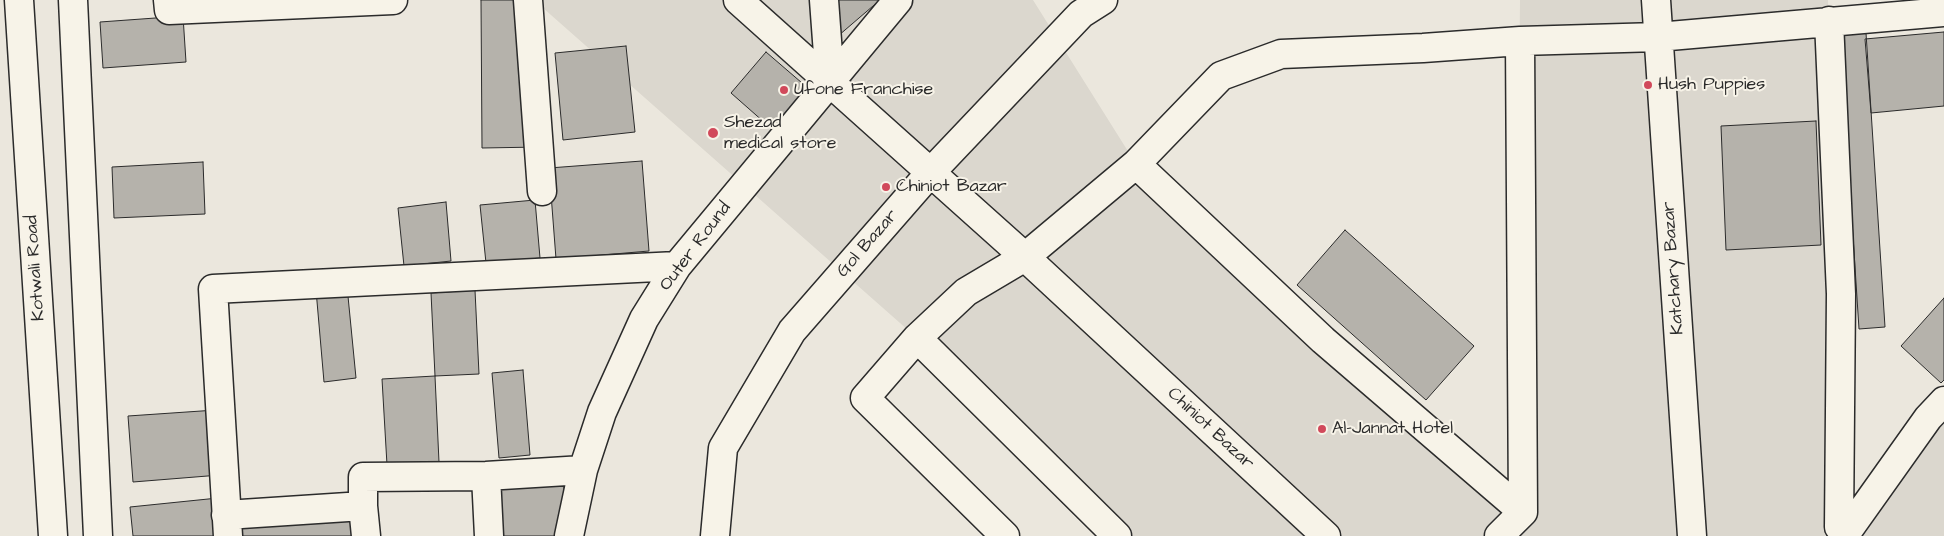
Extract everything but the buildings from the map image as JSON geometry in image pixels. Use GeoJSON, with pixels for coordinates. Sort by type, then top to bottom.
{"type":"FeatureCollection","features":[{"type":"Feature","properties":{"kind":"street","name":"Kotwali Road"},"geometry":{"type":"LineString","coordinates":[[19,0],[53,536]]}},
{"type":"Feature","properties":{"kind":"street"},"geometry":{"type":"LineString","coordinates":[[73,0],[98,536]]}},
{"type":"Feature","properties":{"kind":"street"},"geometry":{"type":"LineString","coordinates":[[168,0],[169,10],[393,0]]}},
{"type":"Feature","properties":{"kind":"street"},"geometry":{"type":"LineString","coordinates":[[528,0],[542,192]]}},
{"type":"Feature","properties":{"kind":"street","name":"Chiniot Bazar"},"geometry":{"type":"LineString","coordinates":[[738,0],[1025,257],[1326,536]]}},
{"type":"Feature","properties":{"kind":"street"},"geometry":{"type":"LineString","coordinates":[[824,0],[830,81]]}},
{"type":"Feature","properties":{"kind":"street","name":"Outer Round"},"geometry":{"type":"LineString","coordinates":[[569,536],[583,470],[602,412],[644,319],[677,266],[898,0]]}},
{"type":"Feature","properties":{"kind":"street","name":"Gol Bazar"},"geometry":{"type":"LineString","coordinates":[[715,536],[723,448],[792,331],[930,173],[1081,14],[1103,0]]}},
{"type":"Feature","properties":{"kind":"street","name":"Katchary Bazar"},"geometry":{"type":"LineString","coordinates":[[1656,0],[1692,536]]}},
{"type":"Feature","properties":{"kind":"street"},"geometry":{"type":"LineString","coordinates":[[1005,536],[865,398],[916,338],[966,292],[1025,257],[1136,164],[1222,76],[1281,54],[1423,48],[1520,41],[1658,37],[1944,12]]}},
{"type":"Feature","properties":{"kind":"street"},"geometry":{"type":"LineString","coordinates":[[1829,21],[1841,294],[1839,527],[1843,531],[1849,529],[1928,418],[1944,400]]}},
{"type":"Feature","properties":{"kind":"street"},"geometry":{"type":"LineString","coordinates":[[1499,536],[1523,512],[1520,41]]}},
{"type":"Feature","properties":{"kind":"street"},"geometry":{"type":"LineString","coordinates":[[1136,164],[1322,340],[1523,512]]}},
{"type":"Feature","properties":{"kind":"street"},"geometry":{"type":"LineString","coordinates":[[363,506],[227,526],[213,289],[677,266]]}},
{"type":"Feature","properties":{"kind":"street"},"geometry":{"type":"LineString","coordinates":[[916,338],[1117,536]]}},
{"type":"Feature","properties":{"kind":"street"},"geometry":{"type":"LineString","coordinates":[[366,536],[363,477],[486,476],[583,470]]}},
{"type":"Feature","properties":{"kind":"street"},"geometry":{"type":"LineString","coordinates":[[486,476],[489,536]]}},
{"type":"Feature","properties":{"kind":"shaded area"},"geometry":{"type":"Polygon","coordinates":[[[534,0],[1033,0],[1136,164],[1515,503],[1520,0],[1828,0],[1839,526],[1944,411],[1944,536],[1117,536],[917,338],[534,0]]]}},
{"type":"Feature","properties":{"kind":"place","name":"Hush Puppies"},"geometry":{"type":"Point","coordinates":[1648,85]}},
{"type":"Feature","properties":{"kind":"place","name":"Ufone Franchise"},"geometry":{"type":"Point","coordinates":[784,90]}},
{"type":"Feature","properties":{"kind":"place","name":"Shezad medical store"},"geometry":{"type":"Point","coordinates":[713,133]}},
{"type":"Feature","properties":{"kind":"place","name":"Chiniot Bazar"},"geometry":{"type":"Point","coordinates":[886,187]}},
{"type":"Feature","properties":{"kind":"place","name":"Al-Jannat Hotel"},"geometry":{"type":"Point","coordinates":[1322,429]}}]}
